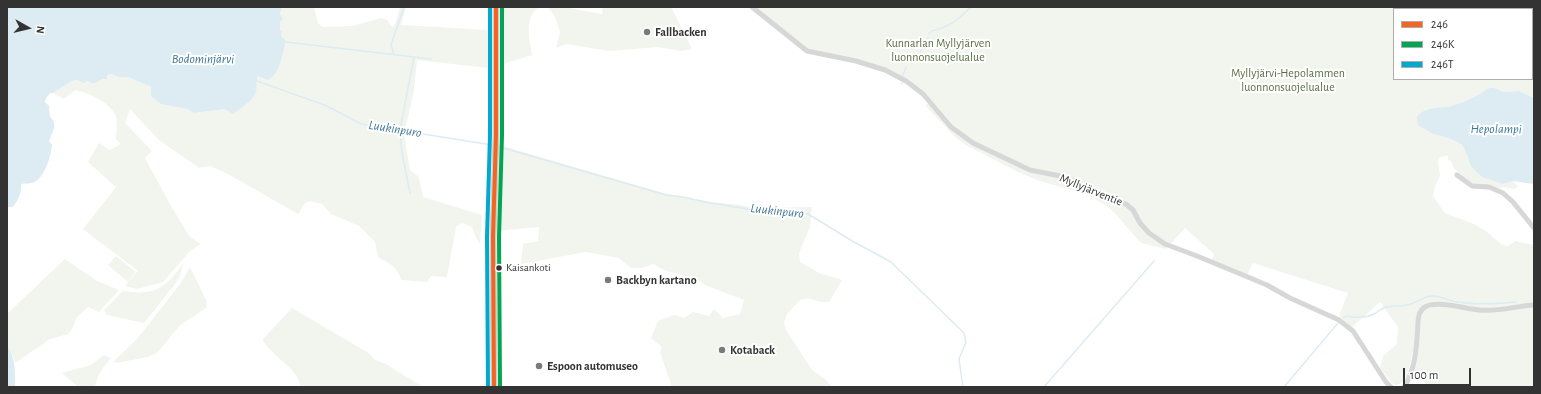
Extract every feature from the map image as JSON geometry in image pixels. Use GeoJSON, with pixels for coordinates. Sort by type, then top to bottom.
{"type":"FeatureCollection","features":[{"type":"Feature","properties":{"kind":"main road"},"geometry":{"type":"LineString","coordinates":[[494,387],[493,237],[496,135],[496,7]]}},
{"type":"Feature","properties":{"kind":"street","name":"Myllyjärventie"},"geometry":{"type":"LineString","coordinates":[[752,7],[807,51],[856,61],[885,70],[906,81],[924,94],[951,127],[973,143],[1030,170],[1065,177],[1108,198],[1126,204],[1133,210],[1140,223],[1149,233],[1165,244],[1267,285],[1290,298],[1339,320],[1353,330],[1391,387]]}},
{"type":"Feature","properties":{"kind":"street"},"geometry":{"type":"LineString","coordinates":[[1457,174],[1472,186],[1489,187],[1503,193],[1513,202],[1534,228]]}},
{"type":"Feature","properties":{"kind":"street"},"geometry":{"type":"LineString","coordinates":[[1404,387],[1414,358],[1418,342],[1418,323],[1420,313],[1424,307],[1432,305],[1448,305],[1491,311],[1534,305]]}},
{"type":"Feature","properties":{"kind":"green space"},"geometry":{"type":"Polygon","coordinates":[[[282,7],[314,7],[318,23],[322,27],[353,26],[381,18],[387,20],[392,27],[395,25],[400,7],[406,7],[401,25],[488,30],[488,68],[417,60],[414,91],[404,134],[410,170],[419,177],[423,197],[482,215],[480,244],[472,227],[462,223],[456,227],[447,277],[431,276],[427,282],[401,280],[398,271],[395,268],[378,257],[375,242],[359,226],[331,214],[322,204],[310,201],[305,203],[298,214],[228,174],[210,166],[199,168],[159,140],[130,109],[125,123],[152,151],[145,158],[190,237],[201,244],[190,251],[163,282],[137,289],[125,286],[138,271],[83,229],[116,187],[88,162],[99,143],[110,150],[121,144],[116,139],[117,119],[105,103],[87,93],[75,90],[64,99],[53,93],[72,81],[78,80],[83,83],[88,81],[94,83],[102,79],[107,79],[107,75],[112,74],[118,77],[128,77],[151,87],[161,104],[187,109],[194,113],[225,109],[256,83],[257,76],[268,80],[272,77],[279,66],[284,46],[281,36],[282,32],[280,30],[280,22],[283,19],[280,14],[282,7]]]}},
{"type":"Feature","properties":{"kind":"green space"},"geometry":{"type":"Polygon","coordinates":[[[501,7],[539,7],[534,12],[529,23],[529,36],[532,55],[503,64],[501,7]]]}},
{"type":"Feature","properties":{"kind":"green space"},"geometry":{"type":"Polygon","coordinates":[[[548,7],[563,7],[602,14],[603,7],[671,7],[692,49],[681,51],[658,47],[609,51],[567,44],[556,48],[560,32],[555,17],[548,7]]]}},
{"type":"Feature","properties":{"kind":"green space"},"geometry":{"type":"Polygon","coordinates":[[[751,7],[1534,7],[1534,98],[1519,91],[1504,92],[1495,88],[1488,89],[1474,97],[1454,105],[1436,108],[1424,128],[1433,134],[1451,139],[1461,144],[1468,159],[1482,177],[1503,184],[1513,181],[1518,186],[1515,189],[1503,187],[1499,188],[1489,185],[1472,185],[1454,168],[1451,161],[1448,160],[1448,156],[1440,157],[1438,162],[1440,176],[1435,186],[1433,196],[1445,213],[1474,224],[1486,231],[1502,245],[1508,246],[1515,241],[1534,245],[1534,303],[1491,309],[1424,306],[1407,376],[1402,383],[1394,385],[1380,368],[1383,356],[1397,344],[1398,327],[1380,302],[1352,327],[1339,316],[1348,293],[1253,263],[1247,275],[1212,261],[1214,254],[1185,228],[1166,249],[1141,243],[1111,209],[1089,195],[1040,181],[1018,172],[964,144],[953,135],[925,105],[931,103],[920,91],[879,68],[808,51],[751,7]]]}},
{"type":"Feature","properties":{"kind":"green space"},"geometry":{"type":"Polygon","coordinates":[[[499,145],[667,194],[754,208],[812,207],[810,227],[799,253],[800,262],[819,273],[842,280],[829,302],[820,302],[808,298],[800,300],[787,314],[784,322],[786,330],[812,370],[825,379],[832,387],[672,387],[660,352],[662,347],[651,338],[658,321],[674,315],[684,318],[693,312],[709,316],[714,309],[723,318],[740,314],[744,300],[705,285],[698,280],[666,271],[653,264],[642,268],[631,268],[619,258],[586,252],[521,264],[523,244],[538,241],[539,227],[495,231],[499,145]]]}},
{"type":"Feature","properties":{"kind":"green space"},"geometry":{"type":"Polygon","coordinates":[[[116,256],[136,272],[128,282],[108,265],[116,256]]]}},
{"type":"Feature","properties":{"kind":"green space"},"geometry":{"type":"Polygon","coordinates":[[[65,259],[97,281],[119,290],[99,312],[88,307],[77,317],[68,334],[50,339],[15,363],[7,345],[7,314],[65,259]]]}},
{"type":"Feature","properties":{"kind":"green space"},"geometry":{"type":"Polygon","coordinates":[[[183,264],[180,276],[175,284],[144,323],[107,315],[104,310],[123,291],[143,292],[158,288],[171,279],[183,264]]]}},
{"type":"Feature","properties":{"kind":"green space"},"geometry":{"type":"Polygon","coordinates":[[[190,267],[207,302],[206,308],[180,325],[158,352],[148,357],[116,363],[114,361],[137,339],[181,283],[190,267]]]}},
{"type":"Feature","properties":{"kind":"green space"},"geometry":{"type":"Polygon","coordinates":[[[1534,306],[1534,387],[1429,387],[1423,381],[1411,377],[1419,342],[1421,314],[1425,309],[1432,307],[1447,307],[1480,312],[1534,306]]]}},
{"type":"Feature","properties":{"kind":"green space"},"geometry":{"type":"Polygon","coordinates":[[[292,308],[370,354],[375,360],[384,363],[423,387],[301,387],[290,368],[263,341],[263,339],[292,308]]]}},
{"type":"Feature","properties":{"kind":"green space"},"geometry":{"type":"Polygon","coordinates":[[[104,355],[111,358],[101,371],[95,387],[78,387],[62,373],[91,365],[104,355]]]}},
{"type":"Feature","properties":{"kind":"water","name":"Bodominjärvi"},"geometry":{"type":"Polygon","coordinates":[[[7,7],[282,7],[280,14],[283,19],[280,22],[280,30],[282,32],[281,36],[286,41],[276,73],[268,80],[257,76],[256,93],[246,105],[233,114],[225,109],[194,113],[187,109],[161,104],[151,96],[151,87],[128,77],[118,77],[112,74],[107,75],[107,79],[102,79],[94,83],[88,81],[83,83],[78,80],[72,81],[53,93],[50,93],[45,102],[49,106],[50,117],[54,122],[54,125],[49,141],[52,145],[47,166],[38,179],[32,183],[21,184],[20,193],[13,207],[7,207],[7,7]]]}},
{"type":"Feature","properties":{"kind":"water","name":"Hepolampi"},"geometry":{"type":"Polygon","coordinates":[[[1490,88],[1495,88],[1504,92],[1519,91],[1534,98],[1534,184],[1513,181],[1503,184],[1482,177],[1471,166],[1461,144],[1451,139],[1433,134],[1418,125],[1417,117],[1421,113],[1429,109],[1456,104],[1476,96],[1490,88]]]}},
{"type":"Feature","properties":{"kind":"water"},"geometry":{"type":"Polygon","coordinates":[[[7,345],[10,350],[15,370],[15,387],[7,387],[7,345]]]}},
{"type":"Feature","properties":{"kind":"waterway"},"geometry":{"type":"LineString","coordinates":[[394,54],[391,45],[404,7]]}},
{"type":"Feature","properties":{"kind":"waterway"},"geometry":{"type":"LineString","coordinates":[[932,31],[943,28],[961,17],[972,7]]}},
{"type":"Feature","properties":{"kind":"waterway"},"geometry":{"type":"LineString","coordinates":[[286,42],[431,59]]}},
{"type":"Feature","properties":{"kind":"waterway"},"geometry":{"type":"LineString","coordinates":[[920,53],[922,49]]}},
{"type":"Feature","properties":{"kind":"waterway"},"geometry":{"type":"LineString","coordinates":[[908,62],[910,57],[914,55]]}},
{"type":"Feature","properties":{"kind":"waterway"},"geometry":{"type":"LineString","coordinates":[[410,193],[402,153],[400,130],[414,57]]}},
{"type":"Feature","properties":{"kind":"waterway"},"geometry":{"type":"LineString","coordinates":[[903,75],[906,67]]}},
{"type":"Feature","properties":{"kind":"waterway","name":"Luukinpuro"},"geometry":{"type":"LineString","coordinates":[[257,81],[327,106],[361,124],[492,145]]}},
{"type":"Feature","properties":{"kind":"waterway","name":"Luukinpuro"},"geometry":{"type":"LineString","coordinates":[[500,147],[666,195],[754,210],[787,211],[808,214],[854,242],[891,262],[964,333],[966,342],[959,359],[963,387]]}},
{"type":"Feature","properties":{"kind":"waterway"},"geometry":{"type":"LineString","coordinates":[[1044,387],[1154,261]]}},
{"type":"Feature","properties":{"kind":"waterway"},"geometry":{"type":"LineString","coordinates":[[1343,318],[1346,316],[1365,317],[1376,313],[1385,307],[1408,305],[1425,297],[1431,296],[1438,296],[1454,301],[1472,304],[1516,302]]}},
{"type":"Feature","properties":{"kind":"waterway"},"geometry":{"type":"LineString","coordinates":[[1284,387],[1338,323]]}},
{"type":"Feature","properties":{"kind":"transit line","name":"246T"},"geometry":{"type":"LineString","coordinates":[[488,387],[487,237],[490,135],[490,7]]}},
{"type":"Feature","properties":{"kind":"transit line","name":"246"},"geometry":{"type":"LineString","coordinates":[[494,387],[493,237],[496,135],[496,7]]}},
{"type":"Feature","properties":{"kind":"transit line","name":"246K"},"geometry":{"type":"LineString","coordinates":[[500,387],[499,237],[502,135],[502,7]]}},
{"type":"Feature","properties":{"kind":"place","name":"Fallbacken"},"geometry":{"type":"Point","coordinates":[647,32]}},
{"type":"Feature","properties":{"kind":"place","name":"Kaisankoti"},"geometry":{"type":"Point","coordinates":[499,268]}},
{"type":"Feature","properties":{"kind":"place","name":"Backbyn kartano"},"geometry":{"type":"Point","coordinates":[608,280]}},
{"type":"Feature","properties":{"kind":"place","name":"Kotaback"},"geometry":{"type":"Point","coordinates":[722,350]}},
{"type":"Feature","properties":{"kind":"place","name":"Espoon automuseo"},"geometry":{"type":"Point","coordinates":[539,366]}},
{"type":"Feature","properties":{"kind":"park label","name":"Kunnarlan Myllyjärven luonnonsuojelualue"},"geometry":{"type":"Point","coordinates":[938,50]}},
{"type":"Feature","properties":{"kind":"park label","name":"Myllyjärvi-Hepolammen luonnonsuojelualue"},"geometry":{"type":"Point","coordinates":[1288,80]}}]}
